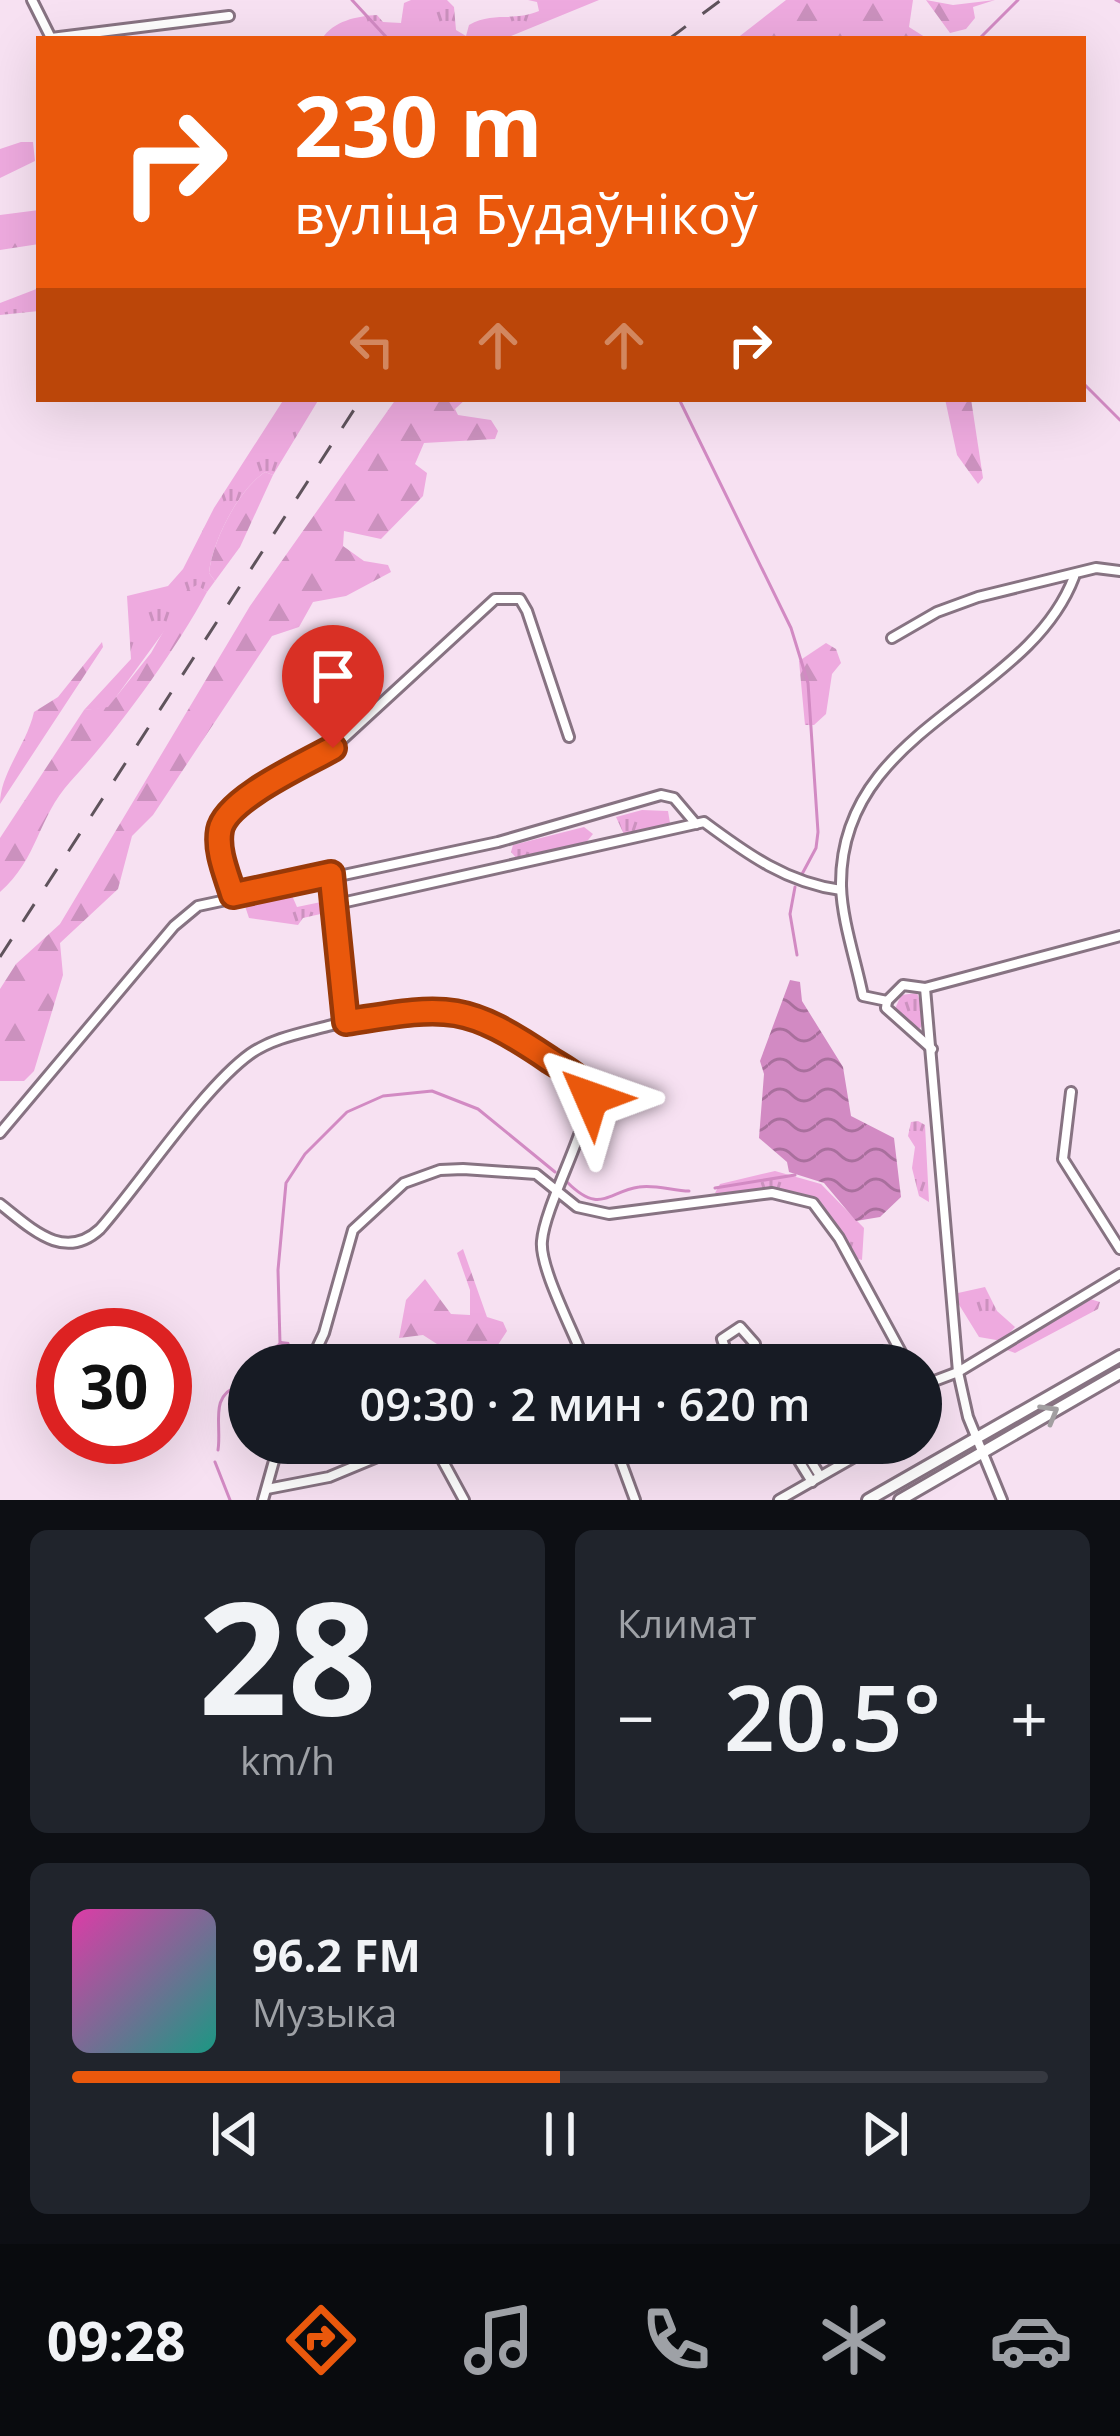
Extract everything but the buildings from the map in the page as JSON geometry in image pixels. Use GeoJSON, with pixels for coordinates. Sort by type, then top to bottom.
{"type":"FeatureCollection","features":[{"type":"Feature","properties":{"kind":"main road"},"geometry":{"type":"LineString","coordinates":[[868,1500],[1120,1356]]}},
{"type":"Feature","properties":{"kind":"main road"},"geometry":{"type":"LineString","coordinates":[[901,1500],[1120,1373]]}},
{"type":"Feature","properties":{"kind":"street"},"geometry":{"type":"LineString","coordinates":[[32,0],[50,36]]}},
{"type":"Feature","properties":{"kind":"street"},"geometry":{"type":"LineString","coordinates":[[67,36],[230,16]]}},
{"type":"Feature","properties":{"kind":"street"},"geometry":{"type":"LineString","coordinates":[[892,638],[937,612],[978,597],[1096,568],[1120,571]]}},
{"type":"Feature","properties":{"kind":"street"},"geometry":{"type":"LineString","coordinates":[[887,1001],[862,995],[841,890],[849,829],[880,776],[945,709],[1005,668],[1062,609],[1074,577]]}},
{"type":"Feature","properties":{"kind":"street"},"geometry":{"type":"LineString","coordinates":[[233,895],[220,847],[220,831],[231,809],[333,748],[495,599],[520,599],[527,611],[569,736]]}},
{"type":"Feature","properties":{"kind":"street"},"geometry":{"type":"LineString","coordinates":[[0,1133],[173,926],[198,906],[233,895],[498,842],[661,795],[674,799],[700,823],[790,878],[809,887],[841,890]]}},
{"type":"Feature","properties":{"kind":"street"},"geometry":{"type":"LineString","coordinates":[[337,904],[700,823]]}},
{"type":"Feature","properties":{"kind":"street"},"geometry":{"type":"LineString","coordinates":[[331,874],[346,1022]]}},
{"type":"Feature","properties":{"kind":"street"},"geometry":{"type":"LineString","coordinates":[[932,1049],[886,1008],[903,985],[926,988],[1120,936]]}},
{"type":"Feature","properties":{"kind":"street"},"geometry":{"type":"LineString","coordinates":[[926,988],[958,1372],[1002,1500]]}},
{"type":"Feature","properties":{"kind":"street"},"geometry":{"type":"LineString","coordinates":[[0,1204],[53,1243],[87,1240],[251,1053],[289,1036],[426,1009],[479,1016],[588,1089],[591,1102],[556,1195],[543,1252],[578,1344]]}},
{"type":"Feature","properties":{"kind":"street"},"geometry":{"type":"LineString","coordinates":[[1071,1093],[1064,1159],[1120,1249]]}},
{"type":"Feature","properties":{"kind":"street"},"geometry":{"type":"LineString","coordinates":[[317,1344],[335,1298],[352,1230],[392,1191],[416,1176],[463,1169],[536,1174],[556,1195],[609,1214],[772,1193],[813,1203],[825,1214],[896,1344]]}},
{"type":"Feature","properties":{"kind":"street"},"geometry":{"type":"LineString","coordinates":[[942,1378],[1120,1274]]}},
{"type":"Feature","properties":{"kind":"street"},"geometry":{"type":"LineString","coordinates":[[724,1344],[722,1339],[740,1327],[755,1344]]}},
{"type":"Feature","properties":{"kind":"street"},"geometry":{"type":"LineString","coordinates":[[263,1500],[273,1464]]}},
{"type":"Feature","properties":{"kind":"street"},"geometry":{"type":"LineString","coordinates":[[267,1490],[329,1477],[360,1464]]}},
{"type":"Feature","properties":{"kind":"street"},"geometry":{"type":"LineString","coordinates":[[444,1464],[464,1500]]}},
{"type":"Feature","properties":{"kind":"street"},"geometry":{"type":"LineString","coordinates":[[622,1464],[635,1500]]}},
{"type":"Feature","properties":{"kind":"street"},"geometry":{"type":"LineString","coordinates":[[804,1464],[816,1479]]}},
{"type":"Feature","properties":{"kind":"street"},"geometry":{"type":"LineString","coordinates":[[809,1464],[816,1479]]}},
{"type":"Feature","properties":{"kind":"street"},"geometry":{"type":"LineString","coordinates":[[778,1500],[842,1464]]}},
{"type":"Feature","properties":{"kind":"green space"},"geometry":{"type":"Polygon","coordinates":[[[447,0],[454,7],[456,30],[466,36],[324,36],[339,24],[362,17],[377,15],[383,22],[401,23],[404,3],[447,0]]]}},
{"type":"Feature","properties":{"kind":"green space"},"geometry":{"type":"Polygon","coordinates":[[[528,0],[599,0],[511,36],[466,36],[469,25],[478,21],[539,11],[537,2],[528,0]]]}},
{"type":"Feature","properties":{"kind":"green space"},"geometry":{"type":"Polygon","coordinates":[[[786,0],[913,0],[909,27],[923,36],[740,36],[786,0]]]}},
{"type":"Feature","properties":{"kind":"green space"},"geometry":{"type":"Polygon","coordinates":[[[926,0],[953,5],[995,0],[973,7],[975,18],[966,29],[950,33],[926,0]]]}},
{"type":"Feature","properties":{"kind":"green space"},"geometry":{"type":"Polygon","coordinates":[[[33,142],[35,161],[0,178],[0,149],[33,142]]]}},
{"type":"Feature","properties":{"kind":"green space"},"geometry":{"type":"Polygon","coordinates":[[[36,210],[36,244],[0,250],[0,215],[36,210]]]}},
{"type":"Feature","properties":{"kind":"green space"},"geometry":{"type":"Polygon","coordinates":[[[36,289],[36,311],[0,315],[0,303],[36,289]]]}},
{"type":"Feature","properties":{"kind":"green space"},"geometry":{"type":"Polygon","coordinates":[[[282,402],[317,402],[273,475],[265,472],[255,480],[228,518],[211,560],[209,573],[215,581],[207,592],[197,586],[108,708],[84,710],[131,659],[127,596],[168,586],[183,569],[214,508],[282,402]]]}},
{"type":"Feature","properties":{"kind":"green space"},"geometry":{"type":"Polygon","coordinates":[[[394,402],[463,402],[455,409],[458,415],[491,420],[498,431],[495,439],[424,443],[415,464],[427,473],[423,496],[381,539],[344,531],[343,546],[364,561],[388,565],[391,572],[346,596],[313,602],[299,627],[272,636],[153,815],[132,836],[118,889],[60,943],[63,975],[34,1071],[24,1081],[0,1081],[0,989],[16,964],[60,924],[250,606],[394,402]]]}},
{"type":"Feature","properties":{"kind":"green space"},"geometry":{"type":"Polygon","coordinates":[[[946,402],[971,402],[983,478],[978,484],[957,455],[946,402]]]}},
{"type":"Feature","properties":{"kind":"green space"},"geometry":{"type":"Polygon","coordinates":[[[265,472],[273,475],[240,547],[215,581],[209,573],[221,532],[245,491],[265,472]]]}},
{"type":"Feature","properties":{"kind":"green space"},"geometry":{"type":"Polygon","coordinates":[[[197,585],[207,592],[178,640],[125,716],[59,795],[22,866],[0,892],[0,838],[84,710],[108,707],[151,653],[187,590],[197,585]]]}},
{"type":"Feature","properties":{"kind":"green space"},"geometry":{"type":"Polygon","coordinates":[[[102,642],[0,804],[4,781],[34,712],[58,697],[102,642]]]}},
{"type":"Feature","properties":{"kind":"green space"},"geometry":{"type":"Polygon","coordinates":[[[826,643],[836,649],[841,663],[832,674],[826,714],[814,725],[805,725],[799,661],[826,643]]]}},
{"type":"Feature","properties":{"kind":"green space"},"geometry":{"type":"Polygon","coordinates":[[[642,810],[668,811],[670,823],[626,839],[616,817],[642,810]]]}},
{"type":"Feature","properties":{"kind":"green space"},"geometry":{"type":"Polygon","coordinates":[[[584,827],[593,834],[584,845],[518,860],[511,852],[513,845],[584,827]]]}},
{"type":"Feature","properties":{"kind":"green space"},"geometry":{"type":"Polygon","coordinates":[[[322,889],[325,913],[303,918],[298,925],[249,918],[244,903],[290,891],[297,907],[321,902],[322,889]]]}},
{"type":"Feature","properties":{"kind":"green space"},"geometry":{"type":"Polygon","coordinates":[[[917,993],[927,1021],[918,1030],[895,1009],[901,995],[917,993]]]}},
{"type":"Feature","properties":{"kind":"green space"},"geometry":{"type":"Polygon","coordinates":[[[911,1122],[925,1125],[929,1202],[919,1196],[912,1168],[915,1147],[908,1136],[911,1122]]]}},
{"type":"Feature","properties":{"kind":"green space"},"geometry":{"type":"Polygon","coordinates":[[[775,1171],[821,1184],[864,1228],[862,1260],[854,1258],[825,1214],[804,1200],[715,1193],[720,1184],[775,1171]]]}},
{"type":"Feature","properties":{"kind":"green space"},"geometry":{"type":"Polygon","coordinates":[[[463,1249],[487,1317],[503,1322],[507,1331],[498,1344],[437,1344],[423,1335],[399,1338],[406,1300],[425,1279],[451,1314],[470,1315],[470,1290],[457,1253],[463,1249]]]}},
{"type":"Feature","properties":{"kind":"green space"},"geometry":{"type":"Polygon","coordinates":[[[985,1287],[997,1311],[1015,1327],[1002,1341],[979,1337],[958,1303],[958,1293],[985,1287]]]}},
{"type":"Feature","properties":{"kind":"green space"},"geometry":{"type":"Polygon","coordinates":[[[1090,1299],[1100,1302],[1098,1309],[1015,1353],[1007,1350],[1034,1327],[1090,1299]]]}},
{"type":"Feature","properties":{"kind":"green space"},"geometry":{"type":"Polygon","coordinates":[[[1120,1360],[1120,1367],[998,1438],[995,1432],[1120,1360]]]}},
{"type":"Feature","properties":{"kind":"water"},"geometry":{"type":"Polygon","coordinates":[[[790,980],[800,982],[802,1001],[843,1067],[851,1116],[894,1138],[901,1197],[880,1217],[856,1221],[824,1183],[789,1172],[787,1162],[759,1138],[764,1074],[760,1061],[790,980]]]}},
{"type":"Feature","properties":{"kind":"waterway"},"geometry":{"type":"LineString","coordinates":[[352,0],[385,36]]}},
{"type":"Feature","properties":{"kind":"waterway"},"geometry":{"type":"LineString","coordinates":[[982,36],[1018,0]]}},
{"type":"Feature","properties":{"kind":"waterway"},"geometry":{"type":"LineString","coordinates":[[1116,0],[1120,2]]}},
{"type":"Feature","properties":{"kind":"waterway"},"geometry":{"type":"LineString","coordinates":[[1086,386],[1120,420]]}},
{"type":"Feature","properties":{"kind":"waterway"},"geometry":{"type":"LineString","coordinates":[[680,402],[791,628],[808,683],[818,832],[816,848],[801,876]]}},
{"type":"Feature","properties":{"kind":"waterway"},"geometry":{"type":"LineString","coordinates":[[795,887],[790,914],[797,955]]}},
{"type":"Feature","properties":{"kind":"waterway"},"geometry":{"type":"LineString","coordinates":[[280,1343],[278,1270],[286,1183],[305,1154],[347,1112],[383,1096],[432,1091],[478,1109],[555,1172]]}},
{"type":"Feature","properties":{"kind":"waterway"},"geometry":{"type":"LineString","coordinates":[[715,1188],[795,1175]]}},
{"type":"Feature","properties":{"kind":"waterway"},"geometry":{"type":"LineString","coordinates":[[567,1182],[596,1199],[645,1186],[689,1191]]}},
{"type":"Feature","properties":{"kind":"waterway"},"geometry":{"type":"LineString","coordinates":[[218,1450],[220,1404],[228,1392]]}},
{"type":"Feature","properties":{"kind":"waterway"},"geometry":{"type":"LineString","coordinates":[[215,1462],[230,1500]]}},
{"type":"Feature","properties":{"kind":"railway"},"geometry":{"type":"LineString","coordinates":[[673,36],[721,0]]}},
{"type":"Feature","properties":{"kind":"railway"},"geometry":{"type":"LineString","coordinates":[[0,957],[359,402]]}},
{"type":"Feature","properties":{"kind":"route"},"geometry":{"type":"LineString","coordinates":[[333,748],[231,809],[220,831],[220,847],[233,895],[331,874],[346,1022],[426,1009],[479,1016],[577,1078],[591,1098]]}}]}
